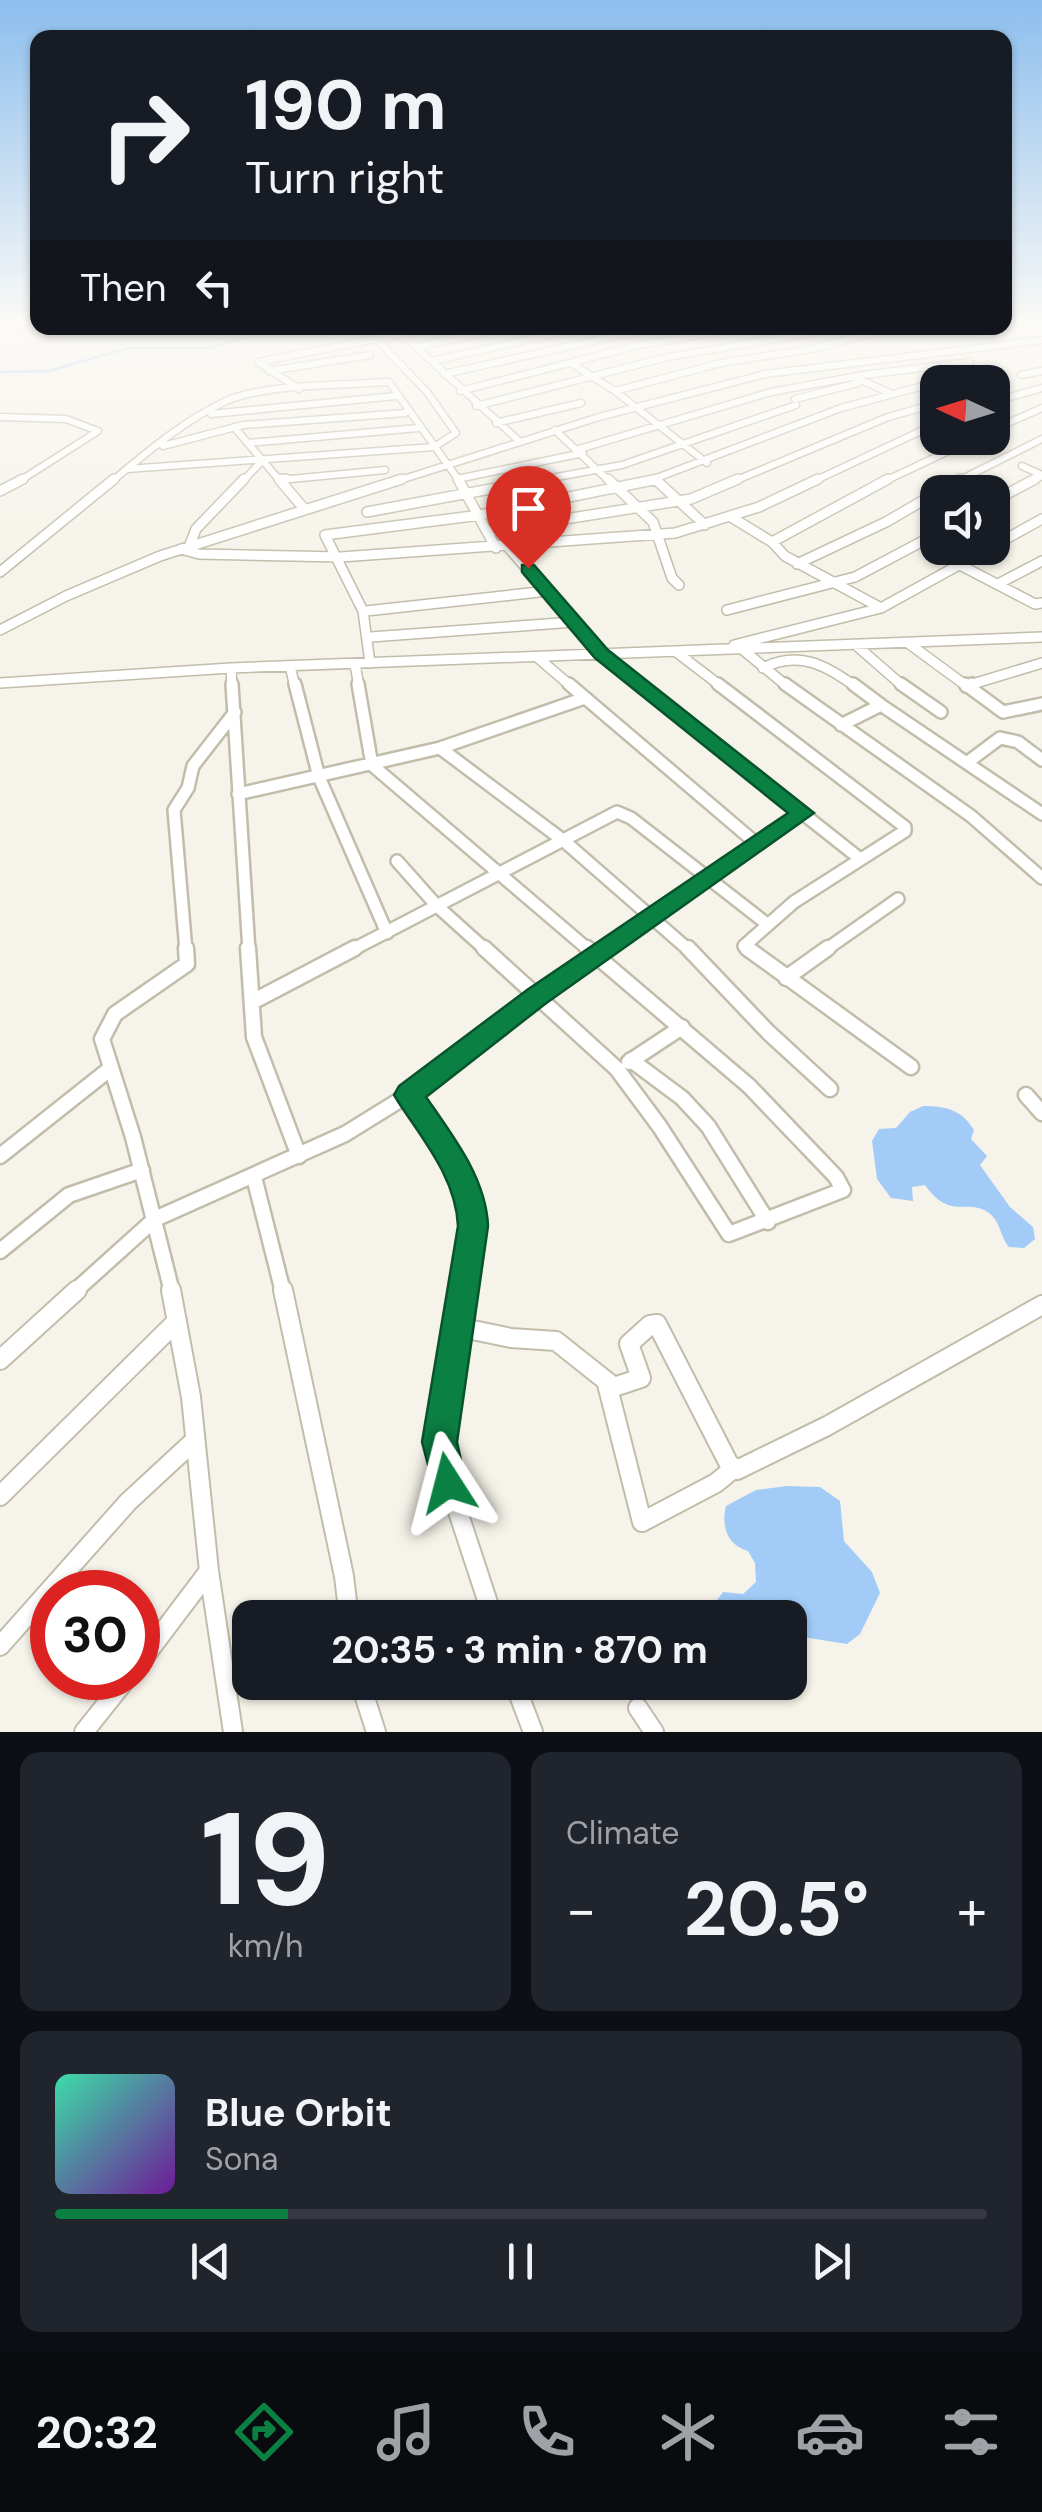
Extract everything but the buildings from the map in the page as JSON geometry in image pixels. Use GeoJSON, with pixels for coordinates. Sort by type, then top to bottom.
{"type":"FeatureCollection","features":[{"type":"Feature","properties":{"kind":"street"},"geometry":{"type":"LineString","coordinates":[[0,572],[150,450],[226,403]]}},
{"type":"Feature","properties":{"kind":"street"},"geometry":{"type":"LineString","coordinates":[[208,414],[325,403]]}},
{"type":"Feature","properties":{"kind":"street"},"geometry":{"type":"LineString","coordinates":[[400,403],[458,479],[496,548]]}},
{"type":"Feature","properties":{"kind":"street"},"geometry":{"type":"LineString","coordinates":[[126,470],[434,447],[456,433],[435,403]]}},
{"type":"Feature","properties":{"kind":"street"},"geometry":{"type":"LineString","coordinates":[[473,403],[519,441]]}},
{"type":"Feature","properties":{"kind":"street"},"geometry":{"type":"LineString","coordinates":[[476,406],[489,403]]}},
{"type":"Feature","properties":{"kind":"street"},"geometry":{"type":"LineString","coordinates":[[496,422],[580,403]]}},
{"type":"Feature","properties":{"kind":"street"},"geometry":{"type":"LineString","coordinates":[[630,403],[707,463]]}},
{"type":"Feature","properties":{"kind":"street"},"geometry":{"type":"LineString","coordinates":[[0,630],[66,596],[185,548],[652,403]]}},
{"type":"Feature","properties":{"kind":"street"},"geometry":{"type":"LineString","coordinates":[[458,479],[581,451],[737,403]]}},
{"type":"Feature","properties":{"kind":"street"},"geometry":{"type":"LineString","coordinates":[[367,512],[599,469],[684,444],[793,403]]}},
{"type":"Feature","properties":{"kind":"street"},"geometry":{"type":"LineString","coordinates":[[370,664],[371,636],[366,612],[341,556],[326,535],[480,515],[656,480],[858,403]]}},
{"type":"Feature","properties":{"kind":"street"},"geometry":{"type":"LineString","coordinates":[[490,531],[681,502],[888,417],[920,408]]}},
{"type":"Feature","properties":{"kind":"street"},"geometry":{"type":"LineString","coordinates":[[1010,422],[1042,408]]}},
{"type":"Feature","properties":{"kind":"street"},"geometry":{"type":"LineString","coordinates":[[150,450],[234,426],[405,413]]}},
{"type":"Feature","properties":{"kind":"street"},"geometry":{"type":"LineString","coordinates":[[0,418],[52,417],[92,425],[98,431],[34,474],[0,491]]}},
{"type":"Feature","properties":{"kind":"street"},"geometry":{"type":"LineString","coordinates":[[234,426],[305,510]]}},
{"type":"Feature","properties":{"kind":"street"},"geometry":{"type":"LineString","coordinates":[[248,443],[418,428]]}},
{"type":"Feature","properties":{"kind":"street"},"geometry":{"type":"LineString","coordinates":[[555,430],[641,508],[658,534],[672,578],[679,586]]}},
{"type":"Feature","properties":{"kind":"street"},"geometry":{"type":"LineString","coordinates":[[185,548],[199,554],[341,556],[658,534],[731,517],[807,486],[920,432]]}},
{"type":"Feature","properties":{"kind":"street"},"geometry":{"type":"LineString","coordinates":[[797,564],[1040,442]]}},
{"type":"Feature","properties":{"kind":"street"},"geometry":{"type":"LineString","coordinates":[[772,542],[939,455]]}},
{"type":"Feature","properties":{"kind":"street"},"geometry":{"type":"LineString","coordinates":[[185,548],[196,529],[263,460]]}},
{"type":"Feature","properties":{"kind":"street"},"geometry":{"type":"LineString","coordinates":[[1022,466],[1042,475]]}},
{"type":"Feature","properties":{"kind":"street"},"geometry":{"type":"LineString","coordinates":[[280,480],[384,470]]}},
{"type":"Feature","properties":{"kind":"street"},"geometry":{"type":"LineString","coordinates":[[1010,492],[1042,475]]}},
{"type":"Feature","properties":{"kind":"street"},"geometry":{"type":"LineString","coordinates":[[656,480],[705,525]]}},
{"type":"Feature","properties":{"kind":"street"},"geometry":{"type":"LineString","coordinates":[[731,517],[772,542],[797,564],[882,608]]}},
{"type":"Feature","properties":{"kind":"street"},"geometry":{"type":"LineString","coordinates":[[720,649],[794,627],[882,608],[1042,519]]}},
{"type":"Feature","properties":{"kind":"street"},"geometry":{"type":"LineString","coordinates":[[728,610],[855,576],[920,542]]}},
{"type":"Feature","properties":{"kind":"street"},"geometry":{"type":"LineString","coordinates":[[508,547],[601,654],[859,858]]}},
{"type":"Feature","properties":{"kind":"street"},"geometry":{"type":"LineString","coordinates":[[998,584],[1042,561]]}},
{"type":"Feature","properties":{"kind":"street"},"geometry":{"type":"LineString","coordinates":[[962,566],[1042,604]]}},
{"type":"Feature","properties":{"kind":"street"},"geometry":{"type":"LineString","coordinates":[[366,612],[548,592]]}},
{"type":"Feature","properties":{"kind":"street"},"geometry":{"type":"LineString","coordinates":[[371,636],[574,622]]}},
{"type":"Feature","properties":{"kind":"street"},"geometry":{"type":"LineString","coordinates":[[0,683],[232,668],[1042,637]]}},
{"type":"Feature","properties":{"kind":"street"},"geometry":{"type":"LineString","coordinates":[[908,643],[1003,712],[1042,704]]}},
{"type":"Feature","properties":{"kind":"street"},"geometry":{"type":"LineString","coordinates":[[857,646],[911,693],[940,712]]}},
{"type":"Feature","properties":{"kind":"street"},"geometry":{"type":"LineString","coordinates":[[742,649],[1008,844],[1042,878]]}},
{"type":"Feature","properties":{"kind":"street"},"geometry":{"type":"LineString","coordinates":[[675,651],[902,821],[905,831],[859,858],[744,946],[911,1067]]}},
{"type":"Feature","properties":{"kind":"street"},"geometry":{"type":"LineString","coordinates":[[537,657],[756,844]]}},
{"type":"Feature","properties":{"kind":"street"},"geometry":{"type":"LineString","coordinates":[[763,668],[776,658],[812,659],[1042,814]]}},
{"type":"Feature","properties":{"kind":"street"},"geometry":{"type":"LineString","coordinates":[[966,686],[1042,663]]}},
{"type":"Feature","properties":{"kind":"street"},"geometry":{"type":"LineString","coordinates":[[354,664],[372,765],[750,1086],[844,1188],[838,1194],[734,1235],[722,1229],[660,1127],[617,1070],[437,906],[397,860]]}},
{"type":"Feature","properties":{"kind":"street"},"geometry":{"type":"LineString","coordinates":[[290,666],[319,778],[386,933]]}},
{"type":"Feature","properties":{"kind":"street"},"geometry":{"type":"LineString","coordinates":[[232,668],[254,1037],[299,1156]]}},
{"type":"Feature","properties":{"kind":"street"},"geometry":{"type":"LineString","coordinates":[[238,794],[440,748],[582,698]]}},
{"type":"Feature","properties":{"kind":"street"},"geometry":{"type":"LineString","coordinates":[[841,725],[881,705]]}},
{"type":"Feature","properties":{"kind":"street"},"geometry":{"type":"LineString","coordinates":[[233,1732],[177,1321],[142,1170],[102,1040],[105,1027],[132,1002],[187,964],[174,810],[188,788],[193,766],[235,712]]}},
{"type":"Feature","properties":{"kind":"street"},"geometry":{"type":"LineString","coordinates":[[968,762],[1000,738],[1018,742],[1041,758]]}},
{"type":"Feature","properties":{"kind":"street"},"geometry":{"type":"LineString","coordinates":[[440,748],[564,841],[680,940],[768,1032],[830,1089]]}},
{"type":"Feature","properties":{"kind":"street"},"geometry":{"type":"LineString","coordinates":[[252,1002],[601,819],[622,812],[768,924]]}},
{"type":"Feature","properties":{"kind":"street"},"geometry":{"type":"LineString","coordinates":[[0,1360],[155,1219],[345,1134],[408,1095],[536,997],[803,813]]}},
{"type":"Feature","properties":{"kind":"street"},"geometry":{"type":"LineString","coordinates":[[786,978],[898,899]]}},
{"type":"Feature","properties":{"kind":"street"},"geometry":{"type":"LineString","coordinates":[[617,1070],[682,1027]]}},
{"type":"Feature","properties":{"kind":"street"},"geometry":{"type":"LineString","coordinates":[[631,1060],[680,1096],[703,1120],[732,1157],[768,1222]]}},
{"type":"Feature","properties":{"kind":"street"},"geometry":{"type":"LineString","coordinates":[[0,1156],[112,1068]]}},
{"type":"Feature","properties":{"kind":"street"},"geometry":{"type":"LineString","coordinates":[[408,1095],[450,1156],[472,1205],[473,1226],[440,1442],[442,1460],[486,1600]]}},
{"type":"Feature","properties":{"kind":"street"},"geometry":{"type":"LineString","coordinates":[[1026,1095],[1042,1113]]}},
{"type":"Feature","properties":{"kind":"street"},"geometry":{"type":"LineString","coordinates":[[0,1251],[69,1195],[142,1170]]}},
{"type":"Feature","properties":{"kind":"street"},"geometry":{"type":"LineString","coordinates":[[254,1177],[298,1346],[347,1600]]}},
{"type":"Feature","properties":{"kind":"street"},"geometry":{"type":"LineString","coordinates":[[458,1327],[561,1343],[608,1384],[642,1522],[716,1483],[733,1469],[744,1469],[827,1426],[1042,1304]]}},
{"type":"Feature","properties":{"kind":"street"},"geometry":{"type":"LineString","coordinates":[[0,1496],[177,1321]]}},
{"type":"Feature","properties":{"kind":"street"},"geometry":{"type":"LineString","coordinates":[[608,1384],[639,1380],[629,1344],[650,1325],[658,1324],[733,1469]]}},
{"type":"Feature","properties":{"kind":"street"},"geometry":{"type":"LineString","coordinates":[[0,1646],[128,1502],[195,1440]]}},
{"type":"Feature","properties":{"kind":"street"},"geometry":{"type":"LineString","coordinates":[[160,1636],[209,1570]]}},
{"type":"Feature","properties":{"kind":"street"},"geometry":{"type":"LineString","coordinates":[[84,1732],[109,1700]]}},
{"type":"Feature","properties":{"kind":"street"},"geometry":{"type":"LineString","coordinates":[[366,1700],[376,1732]]}},
{"type":"Feature","properties":{"kind":"street"},"geometry":{"type":"LineString","coordinates":[[521,1700],[533,1732]]}},
{"type":"Feature","properties":{"kind":"street"},"geometry":{"type":"LineString","coordinates":[[638,1708],[654,1732]]}},
{"type":"Feature","properties":{"kind":"water"},"geometry":{"type":"Polygon","coordinates":[[[923,1106],[953,1110],[974,1130],[971,1139],[987,1156],[980,1165],[1010,1207],[1033,1227],[1035,1239],[1024,1248],[1009,1247],[996,1221],[982,1209],[951,1206],[925,1185],[912,1187],[913,1201],[891,1198],[877,1179],[872,1141],[879,1129],[896,1128],[910,1112],[923,1106]]]}},
{"type":"Feature","properties":{"kind":"water"},"geometry":{"type":"Polygon","coordinates":[[[820,1487],[840,1501],[844,1541],[872,1572],[880,1593],[860,1634],[847,1644],[807,1638],[807,1600],[717,1600],[723,1592],[743,1594],[756,1582],[755,1563],[748,1551],[727,1534],[724,1521],[726,1506],[756,1490],[820,1487]]]}},
{"type":"Feature","properties":{"kind":"route"},"geometry":{"type":"LineString","coordinates":[[448,1483],[440,1442],[473,1226],[472,1205],[450,1156],[408,1095],[536,997],[803,813],[601,654],[528,568]]}}]}
